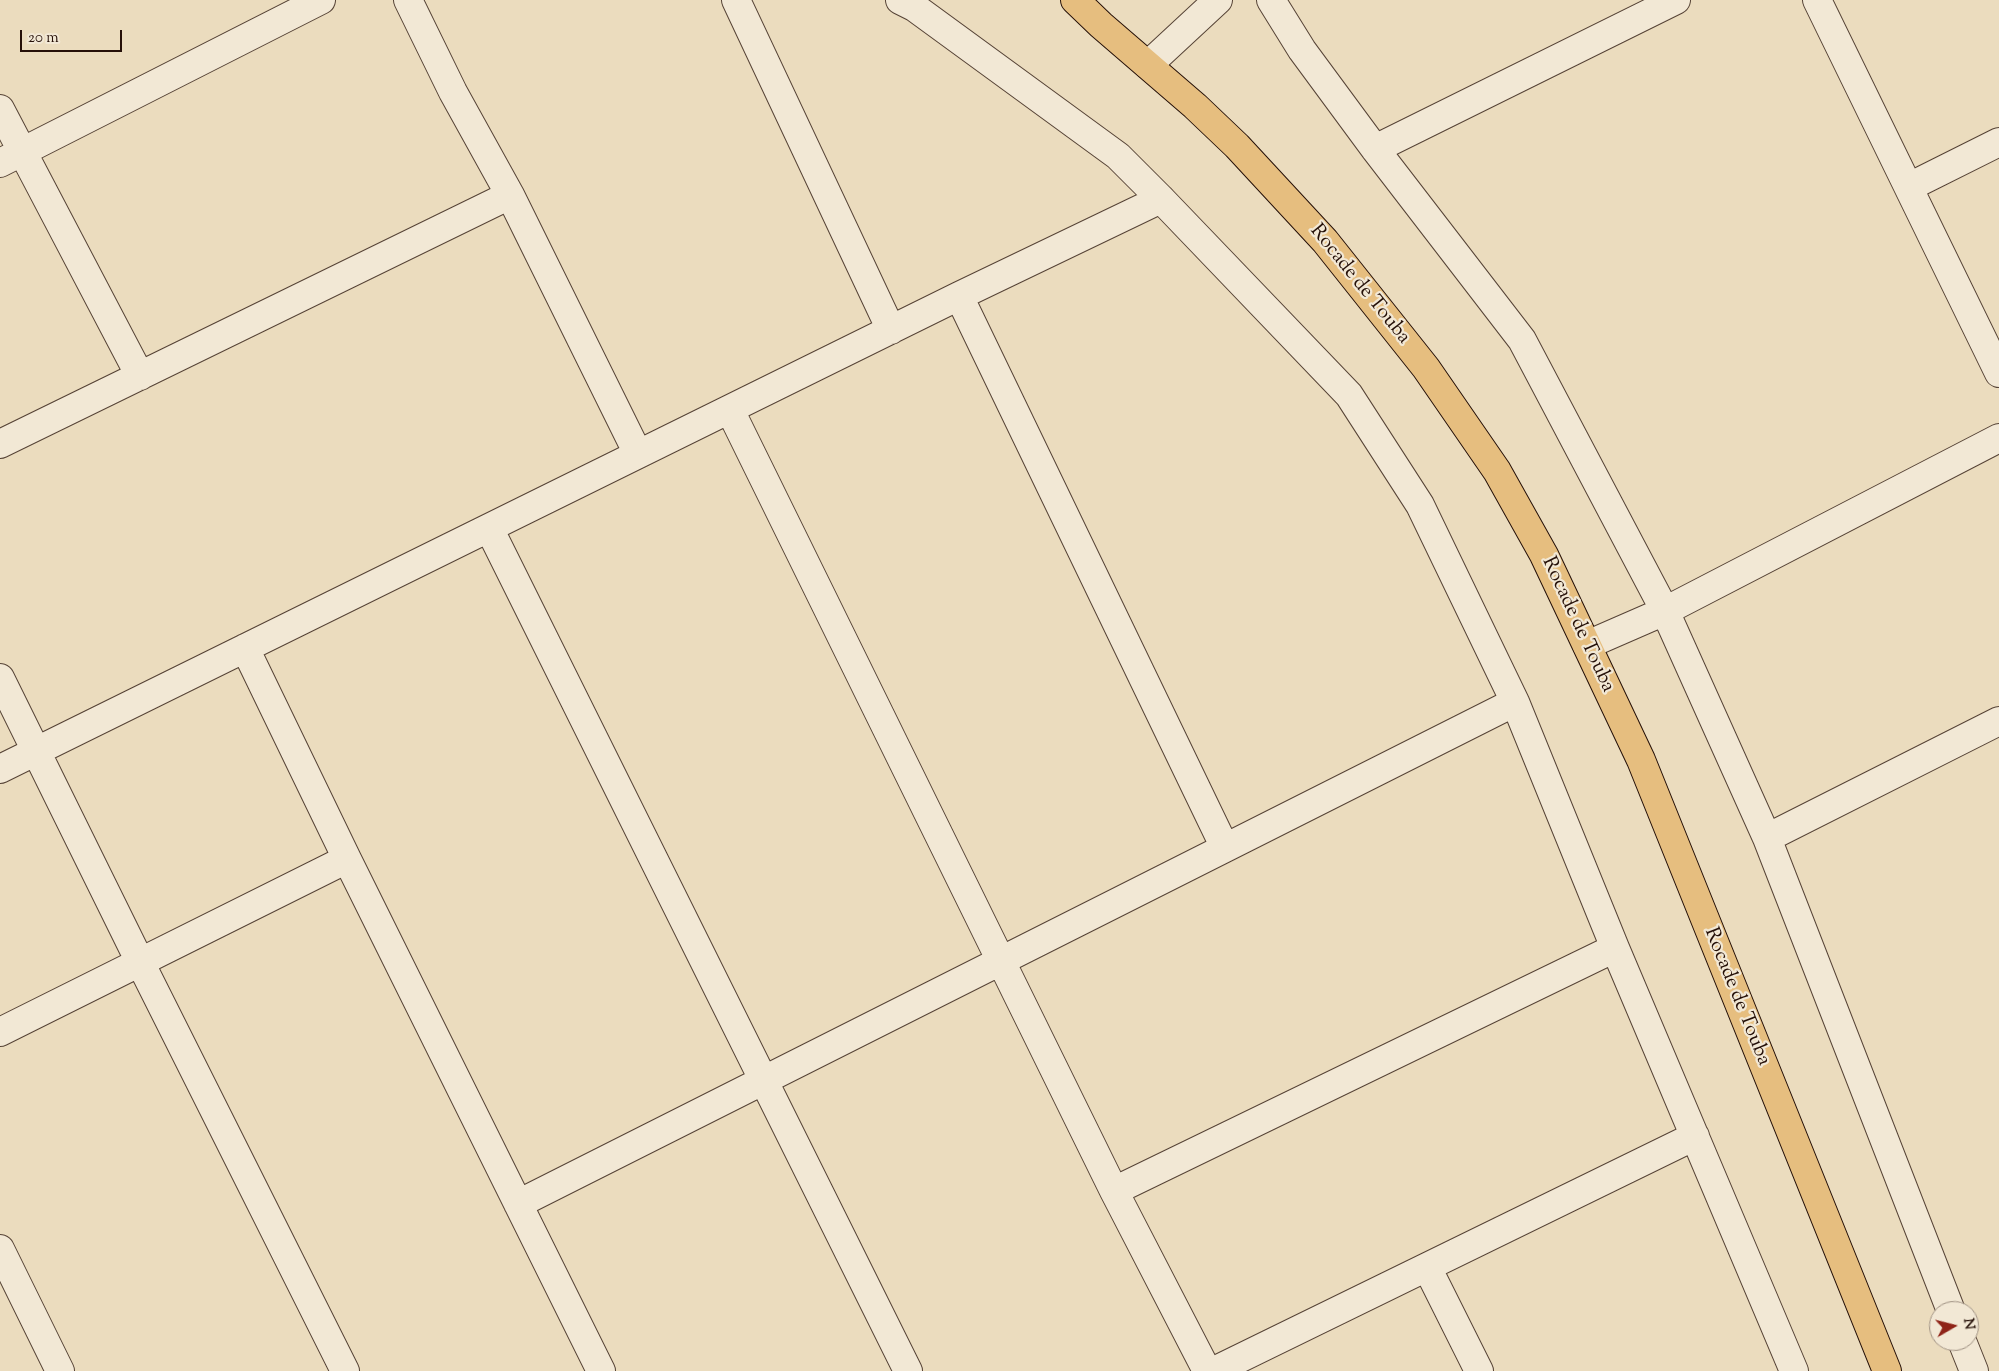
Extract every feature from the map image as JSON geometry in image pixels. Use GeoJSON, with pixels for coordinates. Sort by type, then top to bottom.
{"type":"FeatureCollection","features":[{"type":"Feature","properties":{"kind":"main road","name":"Rocade de Touba"},"geometry":{"type":"LineString","coordinates":[[1075,0],[1196,106],[1325,241],[1426,368],[1497,471],[1544,555],[1644,769],[1887,1371]]}},
{"type":"Feature","properties":{"kind":"street"},"geometry":{"type":"LineString","coordinates":[[11,158],[321,0]]}},
{"type":"Feature","properties":{"kind":"street"},"geometry":{"type":"LineString","coordinates":[[408,0],[453,92],[510,195],[638,454]]}},
{"type":"Feature","properties":{"kind":"street"},"geometry":{"type":"LineString","coordinates":[[736,0],[891,330]]}},
{"type":"Feature","properties":{"kind":"street"},"geometry":{"type":"LineString","coordinates":[[900,0],[922,13],[1118,156],[1162,199],[1348,395],[1420,505],[1515,702],[1614,948],[1696,1136],[1794,1371]]}},
{"type":"Feature","properties":{"kind":"street"},"geometry":{"type":"LineString","coordinates":[[1148,65],[1218,0]]}},
{"type":"Feature","properties":{"kind":"street"},"geometry":{"type":"LineString","coordinates":[[1271,0],[1302,50],[1375,149],[1522,340],[1665,611],[1767,838],[1947,1301]]}},
{"type":"Feature","properties":{"kind":"street"},"geometry":{"type":"LineString","coordinates":[[1375,149],[1676,0]]}},
{"type":"Feature","properties":{"kind":"street"},"geometry":{"type":"LineString","coordinates":[[1817,0],[1999,373]]}},
{"type":"Feature","properties":{"kind":"street"},"geometry":{"type":"LineString","coordinates":[[0,109],[11,158],[140,376]]}},
{"type":"Feature","properties":{"kind":"street"},"geometry":{"type":"LineString","coordinates":[[1909,188],[1999,142]]}},
{"type":"Feature","properties":{"kind":"street"},"geometry":{"type":"LineString","coordinates":[[0,444],[510,195]]}},
{"type":"Feature","properties":{"kind":"street"},"geometry":{"type":"LineString","coordinates":[[0,769],[959,296],[1162,199]]}},
{"type":"Feature","properties":{"kind":"street"},"geometry":{"type":"LineString","coordinates":[[959,296],[1225,848]]}},
{"type":"Feature","properties":{"kind":"street"},"geometry":{"type":"LineString","coordinates":[[730,410],[1114,1191],[1207,1371]]}},
{"type":"Feature","properties":{"kind":"street"},"geometry":{"type":"LineString","coordinates":[[1587,645],[1665,611],[1999,438]]}},
{"type":"Feature","properties":{"kind":"street"},"geometry":{"type":"LineString","coordinates":[[489,528],[908,1371]]}},
{"type":"Feature","properties":{"kind":"street"},"geometry":{"type":"LineString","coordinates":[[245,648],[601,1371]]}},
{"type":"Feature","properties":{"kind":"street"},"geometry":{"type":"LineString","coordinates":[[0,678],[345,1371]]}},
{"type":"Feature","properties":{"kind":"street"},"geometry":{"type":"LineString","coordinates":[[518,1204],[1515,702]]}},
{"type":"Feature","properties":{"kind":"street"},"geometry":{"type":"LineString","coordinates":[[1767,838],[1999,721]]}},
{"type":"Feature","properties":{"kind":"street"},"geometry":{"type":"LineString","coordinates":[[0,1032],[347,858]]}},
{"type":"Feature","properties":{"kind":"street"},"geometry":{"type":"LineString","coordinates":[[1114,1191],[1614,948]]}},
{"type":"Feature","properties":{"kind":"street"},"geometry":{"type":"LineString","coordinates":[[1214,1371],[1696,1136]]}},
{"type":"Feature","properties":{"kind":"street"},"geometry":{"type":"LineString","coordinates":[[0,1249],[60,1371]]}},
{"type":"Feature","properties":{"kind":"street"},"geometry":{"type":"LineString","coordinates":[[1427,1267],[1479,1371]]}},
{"type":"Feature","properties":{"kind":"street"},"geometry":{"type":"LineString","coordinates":[[1966,1351],[1974,1371]]}}]}
